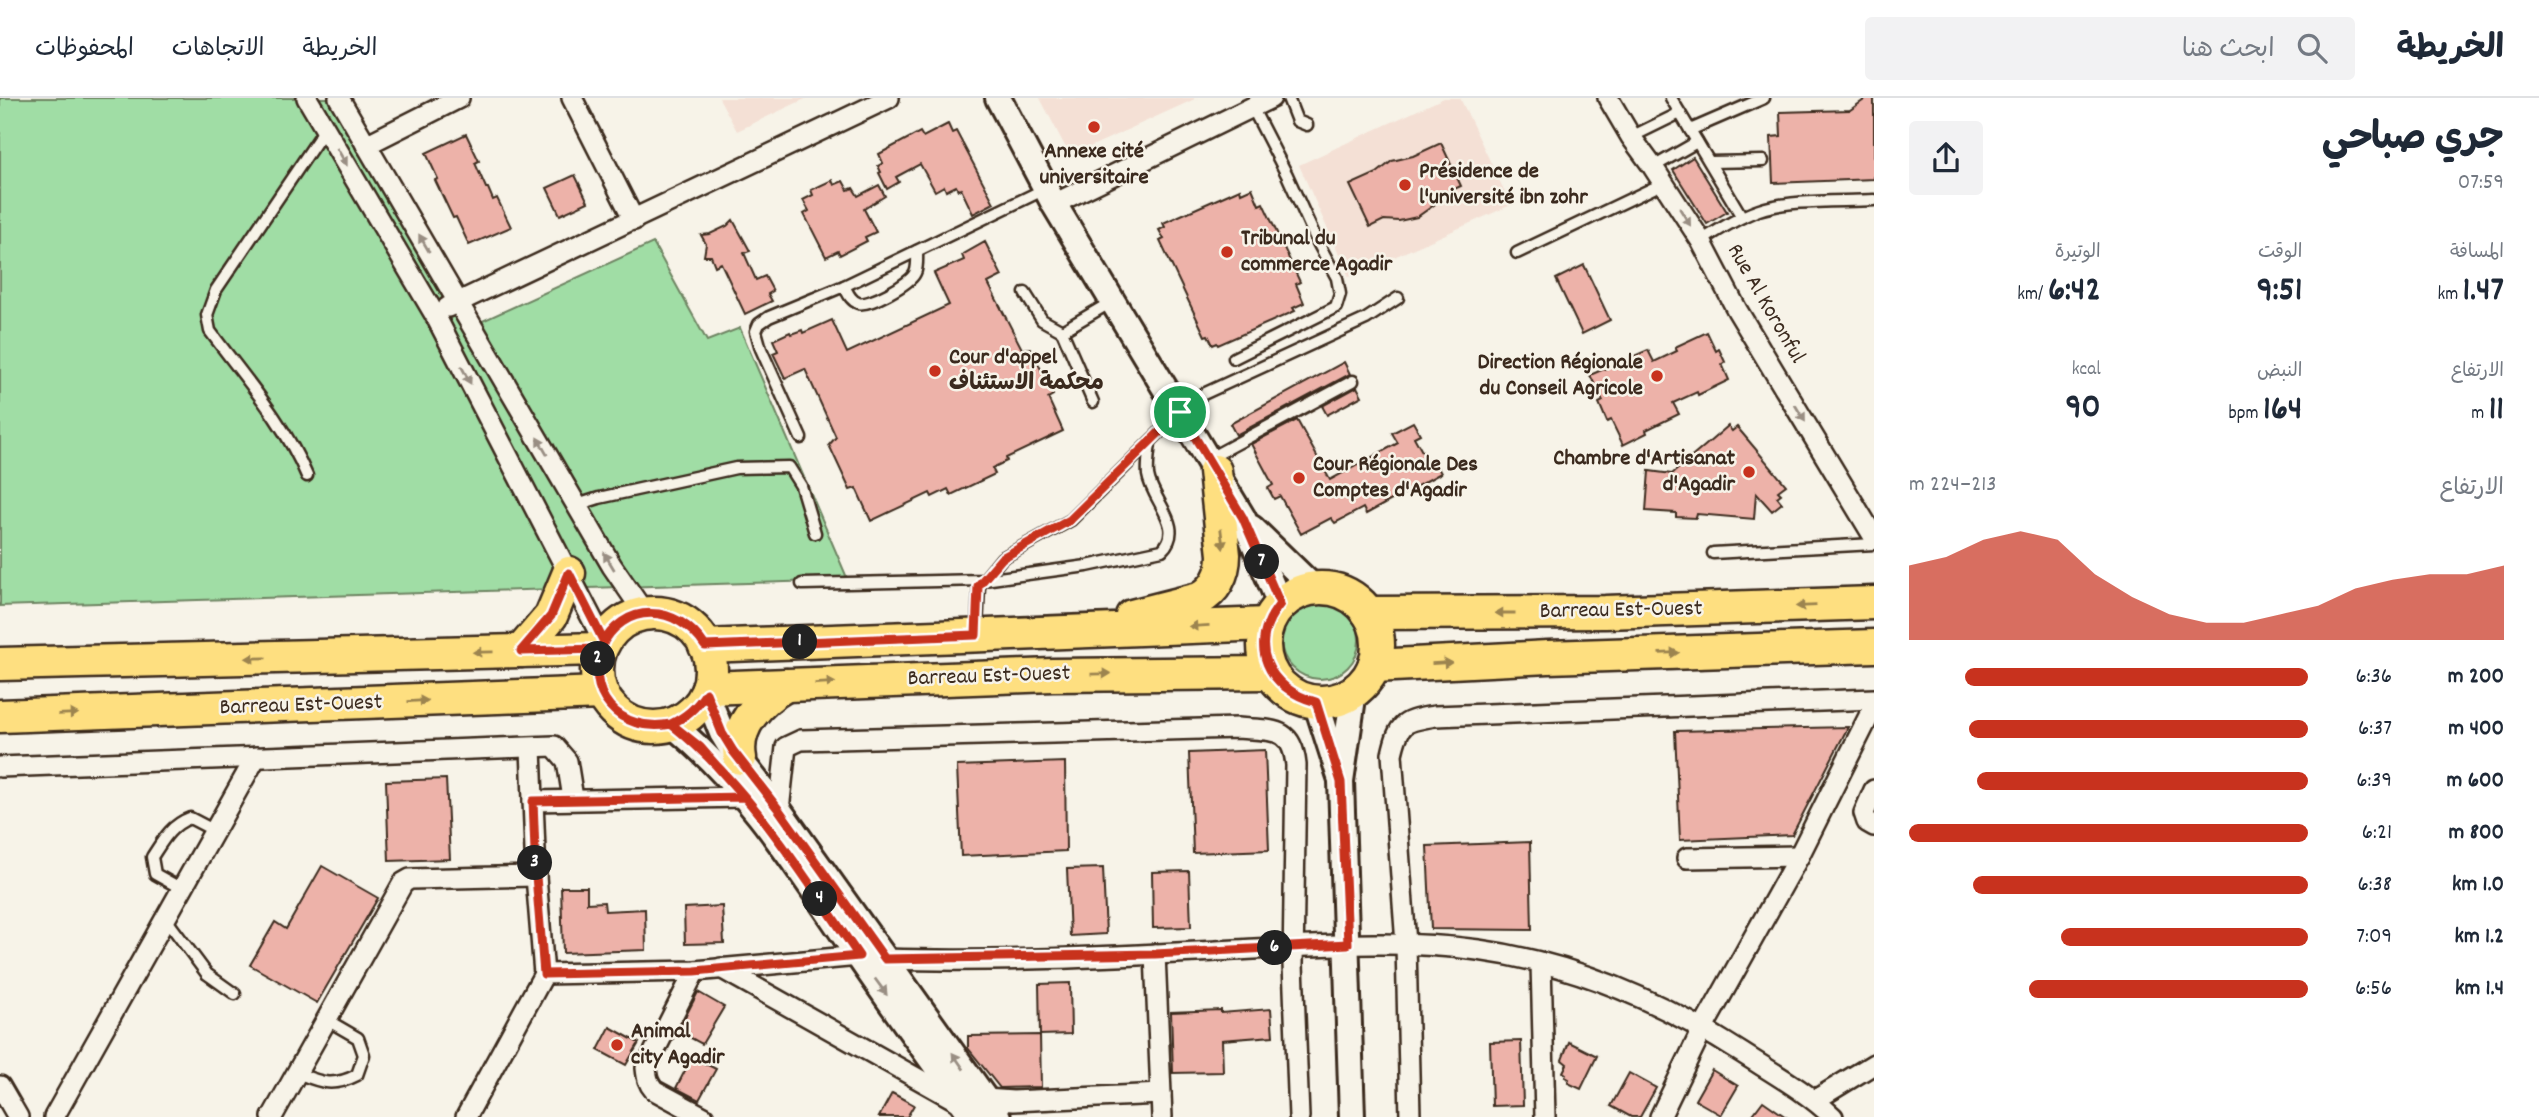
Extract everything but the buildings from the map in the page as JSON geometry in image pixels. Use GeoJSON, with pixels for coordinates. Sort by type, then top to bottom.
{"type":"FeatureCollection","features":[{"type":"Feature","properties":{"kind":"main road"},"geometry":{"type":"LineString","coordinates":[[1095,631],[1146,612],[1187,603],[1208,595],[1219,580],[1224,566],[1212,465]]}},
{"type":"Feature","properties":{"kind":"main road"},"geometry":{"type":"LineString","coordinates":[[521,651],[551,616],[569,573]]}},
{"type":"Feature","properties":{"kind":"main road"},"geometry":{"type":"LineString","coordinates":[[1314,588],[1333,589],[1347,594],[1368,613],[1376,630],[1378,648],[1374,666],[1366,680],[1354,691],[1336,700],[1316,702],[1298,697],[1282,687],[1270,673],[1263,648],[1274,614],[1296,593],[1314,588]]}},
{"type":"Feature","properties":{"kind":"main road","name":"Barreau Est-Ouest"},"geometry":{"type":"LineString","coordinates":[[1368,613],[1605,612],[1874,603]]}},
{"type":"Feature","properties":{"kind":"main road"},"geometry":{"type":"LineString","coordinates":[[660,613],[674,617],[697,634],[710,660],[711,674],[707,691],[697,707],[671,724],[655,727],[638,725],[623,718],[610,707],[601,693],[597,671],[602,646],[614,629],[628,619],[645,614],[660,613]]}},
{"type":"Feature","properties":{"kind":"main road","name":"Barreau Est-Ouest"},"geometry":{"type":"LineString","coordinates":[[705,646],[1095,631],[1274,614]]}},
{"type":"Feature","properties":{"kind":"main road"},"geometry":{"type":"LineString","coordinates":[[0,664],[521,651],[602,646]]}},
{"type":"Feature","properties":{"kind":"main road","name":"Barreau Est-Ouest"},"geometry":{"type":"LineString","coordinates":[[1374,666],[1874,646]]}},
{"type":"Feature","properties":{"kind":"main road","name":"Barreau Est-Ouest"},"geometry":{"type":"LineString","coordinates":[[707,691],[786,685],[1064,674],[1270,673]]}},
{"type":"Feature","properties":{"kind":"main road"},"geometry":{"type":"LineString","coordinates":[[740,758],[738,748],[749,717],[759,704],[786,685]]}},
{"type":"Feature","properties":{"kind":"main road","name":"Barreau Est-Ouest"},"geometry":{"type":"LineString","coordinates":[[0,716],[601,693]]}},
{"type":"Feature","properties":{"kind":"street"},"geometry":{"type":"LineString","coordinates":[[307,98],[435,315],[569,573],[602,646]]}},
{"type":"Feature","properties":{"kind":"street"},"geometry":{"type":"LineString","coordinates":[[339,98],[612,566],[645,614]]}},
{"type":"Feature","properties":{"kind":"street"},"geometry":{"type":"LineString","coordinates":[[366,145],[459,98]]}},
{"type":"Feature","properties":{"kind":"street"},"geometry":{"type":"LineString","coordinates":[[572,98],[634,219]]}},
{"type":"Feature","properties":{"kind":"street"},"geometry":{"type":"LineString","coordinates":[[435,315],[889,98]]}},
{"type":"Feature","properties":{"kind":"street"},"geometry":{"type":"LineString","coordinates":[[998,98],[1050,196],[1243,518],[1274,614]]}},
{"type":"Feature","properties":{"kind":"street"},"geometry":{"type":"LineString","coordinates":[[1050,196],[1271,98]]}},
{"type":"Feature","properties":{"kind":"street","name":"Rue Al Koronful"},"geometry":{"type":"LineString","coordinates":[[1608,98],[1701,241],[1737,310],[1874,537]]}},
{"type":"Feature","properties":{"kind":"street"},"geometry":{"type":"LineString","coordinates":[[1243,518],[1314,588]]}},
{"type":"Feature","properties":{"kind":"street"},"geometry":{"type":"LineString","coordinates":[[707,691],[722,733],[885,959],[976,1111]]}},
{"type":"Feature","properties":{"kind":"street"},"geometry":{"type":"LineString","coordinates":[[1352,1117],[1341,782],[1354,691]]}},
{"type":"Feature","properties":{"kind":"street"},"geometry":{"type":"LineString","coordinates":[[1410,1117],[1406,944],[1392,754],[1398,731],[1403,724],[1412,719],[1435,716],[1874,699]]}},
{"type":"Feature","properties":{"kind":"street"},"geometry":{"type":"LineString","coordinates":[[1316,702],[1341,782]]}},
{"type":"Feature","properties":{"kind":"street"},"geometry":{"type":"LineString","coordinates":[[1660,1117],[1703,1028],[1799,856],[1874,706]]}},
{"type":"Feature","properties":{"kind":"street"},"geometry":{"type":"LineString","coordinates":[[671,724],[700,747],[744,797],[976,1111]]}},
{"type":"Feature","properties":{"kind":"street"},"geometry":{"type":"LineString","coordinates":[[779,810],[786,747],[801,740],[1238,728],[1277,732],[1292,743],[1296,765],[1293,947],[1299,1117]]}},
{"type":"Feature","properties":{"kind":"street"},"geometry":{"type":"LineString","coordinates":[[0,767],[554,746],[565,757],[573,799]]}},
{"type":"Feature","properties":{"kind":"street"},"geometry":{"type":"LineString","coordinates":[[466,1117],[544,974],[536,876],[531,748]]}},
{"type":"Feature","properties":{"kind":"street"},"geometry":{"type":"LineString","coordinates":[[54,1117],[256,757]]}},
{"type":"Feature","properties":{"kind":"street"},"geometry":{"type":"LineString","coordinates":[[1874,790],[1864,813],[1867,822],[1874,826]]}},
{"type":"Feature","properties":{"kind":"street"},"geometry":{"type":"LineString","coordinates":[[533,801],[744,797]]}},
{"type":"Feature","properties":{"kind":"street"},"geometry":{"type":"LineString","coordinates":[[1687,858],[1799,856]]}},
{"type":"Feature","properties":{"kind":"street"},"geometry":{"type":"LineString","coordinates":[[272,1117],[405,881],[536,876]]}},
{"type":"Feature","properties":{"kind":"street"},"geometry":{"type":"LineString","coordinates":[[885,959],[1155,954],[1348,944],[1406,944],[1480,950],[1541,962],[1618,986],[1703,1028],[1815,1100],[1833,1117]]}},
{"type":"Feature","properties":{"kind":"street"},"geometry":{"type":"LineString","coordinates":[[1155,954],[1162,1117]]}},
{"type":"Feature","properties":{"kind":"street"},"geometry":{"type":"LineString","coordinates":[[544,974],[695,971],[859,956]]}},
{"type":"Feature","properties":{"kind":"street"},"geometry":{"type":"LineString","coordinates":[[1541,962],[1545,1117]]}},
{"type":"Feature","properties":{"kind":"street"},"geometry":{"type":"LineString","coordinates":[[721,968],[976,1111],[1013,1101],[1161,1094]]}},
{"type":"Feature","properties":{"kind":"street"},"geometry":{"type":"LineString","coordinates":[[695,971],[646,1069],[646,1077],[654,1090],[704,1117]]}},
{"type":"Feature","properties":{"kind":"street"},"geometry":{"type":"LineString","coordinates":[[1815,1100],[1874,1064]]}},
{"type":"Feature","properties":{"kind":"street"},"geometry":{"type":"LineString","coordinates":[[0,1086],[18,1117]]}},
{"type":"Feature","properties":{"kind":"lane"},"geometry":{"type":"LineString","coordinates":[[1288,98],[1297,121],[1307,125]]}},
{"type":"Feature","properties":{"kind":"lane"},"geometry":{"type":"LineString","coordinates":[[1671,98],[1742,216]]}},
{"type":"Feature","properties":{"kind":"lane"},"geometry":{"type":"LineString","coordinates":[[1690,130],[1764,98]]}},
{"type":"Feature","properties":{"kind":"lane"},"geometry":{"type":"LineString","coordinates":[[1234,358],[1336,307],[1340,294],[1337,278],[1315,239],[1287,175],[1252,107]]}},
{"type":"Feature","properties":{"kind":"lane"},"geometry":{"type":"LineString","coordinates":[[1631,137],[1680,113]]}},
{"type":"Feature","properties":{"kind":"lane"},"geometry":{"type":"LineString","coordinates":[[307,476],[299,456],[278,424],[210,331],[207,315],[216,289],[325,128]]}},
{"type":"Feature","properties":{"kind":"lane"},"geometry":{"type":"LineString","coordinates":[[1517,253],[1658,175],[1697,142]]}},
{"type":"Feature","properties":{"kind":"lane"},"geometry":{"type":"LineString","coordinates":[[1710,162],[1763,161]]}},
{"type":"Feature","properties":{"kind":"lane"},"geometry":{"type":"LineString","coordinates":[[801,438],[761,349],[756,331],[759,324],[769,317],[844,286],[917,251],[1050,196]]}},
{"type":"Feature","properties":{"kind":"lane"},"geometry":{"type":"LineString","coordinates":[[1701,241],[1742,216],[1762,209],[1874,200]]}},
{"type":"Feature","properties":{"kind":"lane"},"geometry":{"type":"LineString","coordinates":[[844,286],[850,298],[860,304],[868,303],[915,275],[917,251]]}},
{"type":"Feature","properties":{"kind":"lane"},"geometry":{"type":"LineString","coordinates":[[1025,293],[1042,320],[1062,331],[1093,402]]}},
{"type":"Feature","properties":{"kind":"lane"},"geometry":{"type":"LineString","coordinates":[[976,635],[978,586],[1002,558],[1070,520],[1179,410],[1199,396],[1366,319],[1398,298]]}},
{"type":"Feature","properties":{"kind":"lane"},"geometry":{"type":"LineString","coordinates":[[1062,331],[1113,301]]}},
{"type":"Feature","properties":{"kind":"lane"},"geometry":{"type":"LineString","coordinates":[[1212,465],[1353,381]]}},
{"type":"Feature","properties":{"kind":"lane"},"geometry":{"type":"LineString","coordinates":[[802,584],[984,580],[1087,566],[1162,550],[1169,544],[1172,530],[1148,476],[1150,442]]}},
{"type":"Feature","properties":{"kind":"lane"},"geometry":{"type":"LineString","coordinates":[[577,505],[736,468],[789,467],[801,486],[815,533]]}},
{"type":"Feature","properties":{"kind":"lane"},"geometry":{"type":"LineString","coordinates":[[1713,554],[1874,544]]}},
{"type":"Feature","properties":{"kind":"lane"},"geometry":{"type":"LineString","coordinates":[[182,889],[155,874],[152,857],[178,822],[190,818],[215,831]]}},
{"type":"Feature","properties":{"kind":"lane"},"geometry":{"type":"LineString","coordinates":[[166,918],[207,974],[234,994]]}},
{"type":"Feature","properties":{"kind":"lane"},"geometry":{"type":"LineString","coordinates":[[297,1073],[324,1084],[345,1081],[357,1075],[364,1055],[358,1038],[327,1020]]}},
{"type":"Feature","properties":{"kind":"shaded area"},"geometry":{"type":"Polygon","coordinates":[[[719,98],[807,98],[737,131],[719,98]]]}},
{"type":"Feature","properties":{"kind":"shaded area","name":"Annexe cité universitaire"},"geometry":{"type":"Polygon","coordinates":[[[1040,98],[1197,98],[1070,156],[1040,98]]]}},
{"type":"Feature","properties":{"kind":"shaded area"},"geometry":{"type":"Polygon","coordinates":[[[1444,98],[1460,98],[1511,205],[1349,277],[1299,165],[1444,98]]]}},
{"type":"Feature","properties":{"kind":"green space"},"geometry":{"type":"Polygon","coordinates":[[[0,98],[334,98],[463,330],[653,243],[707,341],[740,328],[848,580],[0,606],[0,98]]]}},
{"type":"Feature","properties":{"kind":"green space"},"geometry":{"type":"Polygon","coordinates":[[[1312,601],[1328,601],[1342,607],[1353,618],[1359,632],[1359,648],[1353,662],[1342,673],[1328,679],[1312,679],[1298,673],[1287,662],[1281,648],[1281,632],[1287,618],[1298,607],[1312,601]]]}},
{"type":"Feature","properties":{"kind":"place","name":"Annexe cité universitaire"},"geometry":{"type":"Point","coordinates":[1094,127]}},
{"type":"Feature","properties":{"kind":"place","name":"Présidence de l'université ibn zohr"},"geometry":{"type":"Point","coordinates":[1405,185]}},
{"type":"Feature","properties":{"kind":"place","name":"Tribunal du commerce Agadir"},"geometry":{"type":"Point","coordinates":[1227,252]}},
{"type":"Feature","properties":{"kind":"place","name":"Cour d'appel محكمة الاستئناف"},"geometry":{"type":"Point","coordinates":[935,371]}},
{"type":"Feature","properties":{"kind":"place","name":"Direction Régionale du Conseil Agricole"},"geometry":{"type":"Point","coordinates":[1657,376]}},
{"type":"Feature","properties":{"kind":"place","name":"Chambre d'Artisanat d'Agadir"},"geometry":{"type":"Point","coordinates":[1749,472]}},
{"type":"Feature","properties":{"kind":"place","name":"Cour Régionale Des Comptes d'Agadir"},"geometry":{"type":"Point","coordinates":[1299,478]}},
{"type":"Feature","properties":{"kind":"place","name":"Animal city Agadir"},"geometry":{"type":"Point","coordinates":[617,1045]}},
{"type":"Feature","properties":{"kind":"route"},"geometry":{"type":"LineString","coordinates":[[1180,412],[1070,520],[1002,558],[978,586],[976,635],[705,646],[687,624],[660,613],[628,619],[614,629],[600,649],[521,651],[551,616],[565,588],[569,573],[604,642],[600,649],[597,660],[598,682],[610,707],[623,718],[638,725],[655,727],[671,724],[700,747],[744,797],[533,801],[544,974],[695,971],[859,956],[744,797],[714,762],[700,747],[671,724],[697,707],[706,693],[722,733],[733,751],[779,810],[885,959],[1155,954],[1348,944],[1341,782],[1327,734],[1316,702],[1298,697],[1282,687],[1270,673],[1263,648],[1267,624],[1280,604],[1243,518],[1180,412]]}}]}
